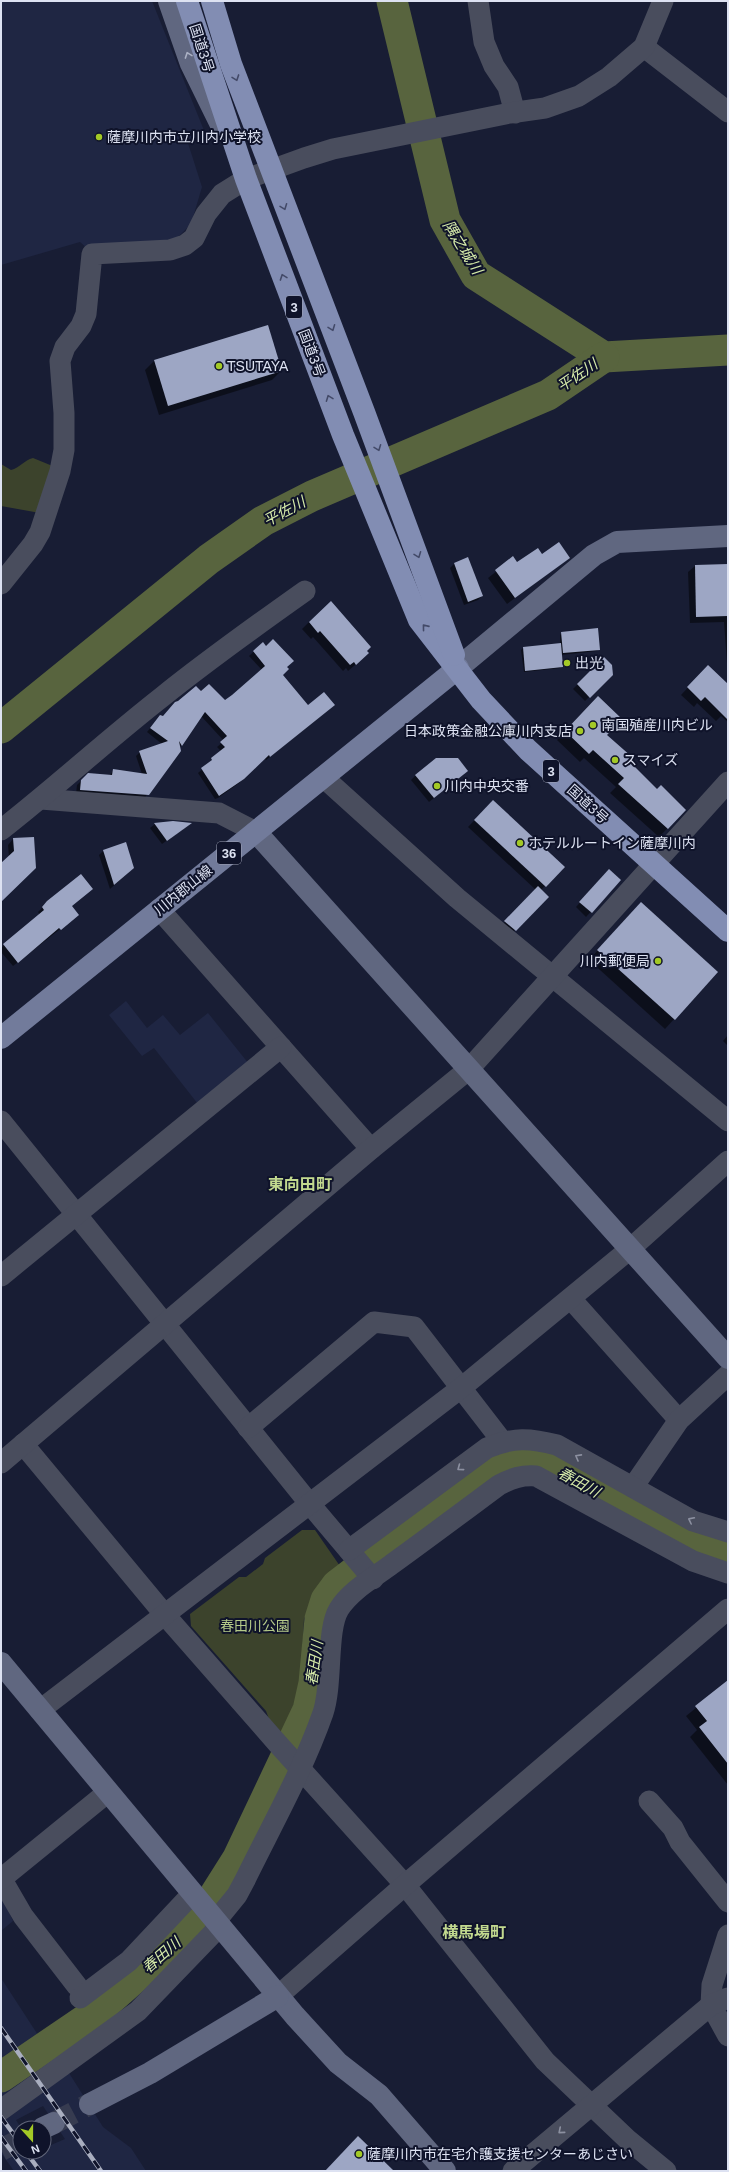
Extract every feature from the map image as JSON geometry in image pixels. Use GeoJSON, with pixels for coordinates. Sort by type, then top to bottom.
{"type":"FeatureCollection","features":[{"type":"Feature","properties":{"kind":"highway","name":"国道3号"},"geometry":{"type":"LineString","coordinates":[[188,1],[246,179],[343,435],[419,620],[484,703],[528,750],[728,931]]}},
{"type":"Feature","properties":{"kind":"highway","name":"国道3号"},"geometry":{"type":"LineString","coordinates":[[212,1],[231,64],[270,170],[364,412],[438,609],[458,668]]}},
{"type":"Feature","properties":{"kind":"main road","name":"川内郡山線"},"geometry":{"type":"LineString","coordinates":[[1,1038],[458,668]]}},
{"type":"Feature","properties":{"kind":"street"},"geometry":{"type":"LineString","coordinates":[[168,1],[191,64],[246,179]]}},
{"type":"Feature","properties":{"kind":"street"},"geometry":{"type":"LineString","coordinates":[[478,1],[484,42],[494,66],[508,87],[512,113]]}},
{"type":"Feature","properties":{"kind":"street"},"geometry":{"type":"LineString","coordinates":[[1,584],[40,532],[60,471],[64,450],[64,413],[60,361],[65,347],[81,326],[86,314],[92,254],[170,250],[185,245],[194,238],[206,214],[222,194],[246,179],[270,170],[333,150],[512,113],[545,108],[579,96],[609,77],[644,47],[663,1]]}},
{"type":"Feature","properties":{"kind":"street"},"geometry":{"type":"LineString","coordinates":[[644,47],[728,112]]}},
{"type":"Feature","properties":{"kind":"street"},"geometry":{"type":"LineString","coordinates":[[458,668],[594,555],[617,542],[728,536]]}},
{"type":"Feature","properties":{"kind":"street"},"geometry":{"type":"LineString","coordinates":[[1,830],[41,799],[161,697],[236,640],[305,591]]}},
{"type":"Feature","properties":{"kind":"street"},"geometry":{"type":"LineString","coordinates":[[324,777],[457,898],[728,1121]]}},
{"type":"Feature","properties":{"kind":"street"},"geometry":{"type":"LineString","coordinates":[[1,1463],[371,1149],[470,1069],[728,782]]}},
{"type":"Feature","properties":{"kind":"street"},"geometry":{"type":"LineString","coordinates":[[41,799],[219,813],[256,832],[728,1358]]}},
{"type":"Feature","properties":{"kind":"street"},"geometry":{"type":"LineString","coordinates":[[159,909],[371,1149]]}},
{"type":"Feature","properties":{"kind":"street"},"geometry":{"type":"LineString","coordinates":[[1,1276],[281,1047]]}},
{"type":"Feature","properties":{"kind":"street"},"geometry":{"type":"LineString","coordinates":[[1,1121],[248,1428],[371,1577]]}},
{"type":"Feature","properties":{"kind":"street"},"geometry":{"type":"LineString","coordinates":[[40,1710],[461,1388],[630,1249],[728,1161]]}},
{"type":"Feature","properties":{"kind":"street"},"geometry":{"type":"LineString","coordinates":[[571,1299],[679,1420]]}},
{"type":"Feature","properties":{"kind":"street"},"geometry":{"type":"LineString","coordinates":[[248,1428],[374,1322],[414,1327],[502,1442]]}},
{"type":"Feature","properties":{"kind":"street"},"geometry":{"type":"LineString","coordinates":[[633,1487],[679,1420],[728,1375]]}},
{"type":"Feature","properties":{"kind":"street"},"geometry":{"type":"LineString","coordinates":[[351,1553],[487,1448],[502,1442],[536,1439],[557,1445],[693,1521],[728,1532]]}},
{"type":"Feature","properties":{"kind":"street"},"geometry":{"type":"LineString","coordinates":[[24,1444],[165,1615],[278,1744],[405,1884],[545,2060],[591,2106],[627,2139],[666,2171]]}},
{"type":"Feature","properties":{"kind":"street"},"geometry":{"type":"LineString","coordinates":[[1,2110],[138,2011],[215,1922],[237,1894],[245,1880],[297,1765],[323,1713],[328,1694],[334,1620],[346,1600],[371,1577],[499,1484],[511,1478],[524,1476],[536,1476],[693,1561],[728,1573]]}},
{"type":"Feature","properties":{"kind":"street"},"geometry":{"type":"LineString","coordinates":[[90,2104],[156,2069],[278,1996],[405,1884],[728,1610]]}},
{"type":"Feature","properties":{"kind":"street"},"geometry":{"type":"LineString","coordinates":[[2,1670],[40,1710],[194,1897],[278,1996],[338,2063],[379,2095],[445,2171]]}},
{"type":"Feature","properties":{"kind":"street"},"geometry":{"type":"LineString","coordinates":[[108,1792],[1,1878],[23,1916],[79,1992],[130,1961],[194,1897]]}},
{"type":"Feature","properties":{"kind":"street"},"geometry":{"type":"LineString","coordinates":[[650,1801],[673,1828],[680,1842],[728,1902]]}},
{"type":"Feature","properties":{"kind":"street"},"geometry":{"type":"LineString","coordinates":[[728,1935],[712,1985],[722,2000],[728,2036]]}},
{"type":"Feature","properties":{"kind":"street"},"geometry":{"type":"LineString","coordinates":[[513,2171],[722,2000]]}},
{"type":"Feature","properties":{"kind":"shaded area","name":"薩摩川内市立川内小学校"},"geometry":{"type":"Polygon","coordinates":[[[1,1],[152,1],[205,133],[187,140],[202,187],[191,224],[180,235],[164,246],[87,248],[80,242],[1,265],[1,1]]]}},
{"type":"Feature","properties":{"kind":"shaded area"},"geometry":{"type":"Polygon","coordinates":[[[126,1001],[147,1028],[163,1015],[180,1035],[208,1013],[249,1064],[198,1104],[154,1048],[142,1056],[109,1015],[126,1001]]]}},
{"type":"Feature","properties":{"kind":"shaded area"},"geometry":{"type":"Polygon","coordinates":[[[1,1893],[13,1921],[1,1931],[1,1893]]]}},
{"type":"Feature","properties":{"kind":"shaded area"},"geometry":{"type":"Polygon","coordinates":[[[1,1978],[64,2075],[69,2073],[103,2127],[131,2148],[146,2171],[14,2171],[1,2153],[1,1978]]]}},
{"type":"Feature","properties":{"kind":"green space"},"geometry":{"type":"Polygon","coordinates":[[[33,458],[55,467],[40,513],[1,506],[1,464],[11,470],[33,458]]]}},
{"type":"Feature","properties":{"kind":"green space","name":"春田川公園"},"geometry":{"type":"Polygon","coordinates":[[[302,1530],[315,1530],[342,1569],[318,1589],[304,1619],[300,1690],[282,1733],[269,1719],[266,1711],[191,1626],[190,1614],[239,1577],[246,1577],[263,1564],[265,1558],[302,1530]]]}},
{"type":"Feature","properties":{"kind":"building"},"geometry":{"type":"Polygon","coordinates":[[[268,325],[282,371],[168,406],[154,360],[268,325]]]}},
{"type":"Feature","properties":{"kind":"building"},"geometry":{"type":"Polygon","coordinates":[[[559,542],[570,558],[515,598],[495,570],[513,556],[517,562],[538,548],[542,554],[559,542]]]}},
{"type":"Feature","properties":{"kind":"building"},"geometry":{"type":"Polygon","coordinates":[[[468,557],[483,596],[468,602],[454,563],[468,557]]]}},
{"type":"Feature","properties":{"kind":"building"},"geometry":{"type":"Polygon","coordinates":[[[728,564],[728,616],[696,617],[695,565],[728,564]]]}},
{"type":"Feature","properties":{"kind":"building"},"geometry":{"type":"Polygon","coordinates":[[[331,601],[371,647],[367,651],[369,653],[356,665],[354,662],[350,665],[320,631],[318,633],[309,622],[331,601]]]}},
{"type":"Feature","properties":{"kind":"building"},"geometry":{"type":"Polygon","coordinates":[[[598,628],[600,650],[563,653],[561,632],[598,628]]]}},
{"type":"Feature","properties":{"kind":"building"},"geometry":{"type":"Polygon","coordinates":[[[273,639],[294,661],[287,667],[289,669],[283,675],[308,705],[324,692],[335,705],[270,757],[269,755],[244,779],[219,796],[201,768],[212,760],[211,758],[225,747],[220,742],[227,736],[205,712],[182,746],[179,741],[181,751],[149,795],[80,790],[81,780],[88,773],[112,775],[113,769],[147,774],[139,751],[168,741],[150,728],[160,715],[163,716],[175,702],[196,686],[201,691],[209,684],[225,700],[265,666],[253,651],[263,642],[266,646],[273,639]]]}},
{"type":"Feature","properties":{"kind":"building"},"geometry":{"type":"Polygon","coordinates":[[[561,643],[563,667],[525,671],[523,647],[561,643]]]}},
{"type":"Feature","properties":{"kind":"building"},"geometry":{"type":"Polygon","coordinates":[[[604,657],[612,665],[613,675],[590,698],[577,684],[604,657]]]}},
{"type":"Feature","properties":{"kind":"building"},"geometry":{"type":"Polygon","coordinates":[[[708,665],[728,684],[728,720],[705,697],[701,701],[687,687],[708,665]]]}},
{"type":"Feature","properties":{"kind":"building"},"geometry":{"type":"Polygon","coordinates":[[[598,696],[622,719],[607,735],[632,757],[628,760],[657,789],[661,785],[686,810],[668,829],[618,784],[624,778],[593,750],[589,754],[565,731],[598,696]]]}},
{"type":"Feature","properties":{"kind":"building","name":"川内中央交番"},"geometry":{"type":"Polygon","coordinates":[[[436,758],[458,758],[468,771],[434,798],[415,775],[436,758]]]}},
{"type":"Feature","properties":{"kind":"building","name":"ホテルルートイン薩摩川内"},"geometry":{"type":"Polygon","coordinates":[[[493,800],[565,867],[546,887],[474,820],[493,800]]]}},
{"type":"Feature","properties":{"kind":"building"},"geometry":{"type":"Polygon","coordinates":[[[173,821],[192,823],[167,841],[154,823],[173,821]]]}},
{"type":"Feature","properties":{"kind":"building"},"geometry":{"type":"Polygon","coordinates":[[[34,837],[36,868],[1,902],[1,863],[14,851],[13,838],[34,837]]]}},
{"type":"Feature","properties":{"kind":"building"},"geometry":{"type":"Polygon","coordinates":[[[126,842],[134,868],[114,885],[103,850],[126,842]]]}},
{"type":"Feature","properties":{"kind":"building"},"geometry":{"type":"Polygon","coordinates":[[[609,869],[621,880],[592,913],[579,902],[609,869]]]}},
{"type":"Feature","properties":{"kind":"building"},"geometry":{"type":"Polygon","coordinates":[[[81,874],[93,889],[72,906],[79,915],[61,930],[59,928],[18,963],[3,944],[44,910],[42,907],[47,901],[81,874]]]}},
{"type":"Feature","properties":{"kind":"building"},"geometry":{"type":"Polygon","coordinates":[[[538,886],[549,897],[516,931],[504,921],[538,886]]]}},
{"type":"Feature","properties":{"kind":"building","name":"川内郵便局"},"geometry":{"type":"Polygon","coordinates":[[[641,902],[718,972],[675,1020],[597,950],[641,902]]]}},
{"type":"Feature","properties":{"kind":"building"},"geometry":{"type":"Polygon","coordinates":[[[728,1680],[728,1764],[699,1727],[707,1721],[695,1706],[728,1680]]]}},
{"type":"Feature","properties":{"kind":"building","name":"薩摩川内市在宅介護支援センターあじさい"},"geometry":{"type":"Polygon","coordinates":[[[358,2136],[394,2171],[325,2171],[358,2136]]]}},
{"type":"Feature","properties":{"kind":"waterway","name":"隅之城川"},"geometry":{"type":"LineString","coordinates":[[392,1],[445,220],[476,275],[604,357],[728,350]]}},
{"type":"Feature","properties":{"kind":"waterway","name":"平佐川"},"geometry":{"type":"LineString","coordinates":[[1,728],[209,559],[263,521],[312,496],[548,395],[604,357]]}},
{"type":"Feature","properties":{"kind":"waterway","name":"春田川"},"geometry":{"type":"LineString","coordinates":[[1,2077],[95,2013],[197,1923],[238,1858],[308,1710],[314,1683],[320,1619],[326,1600],[337,1585],[469,1484],[499,1464],[536,1458],[656,1525],[728,1553]]}},
{"type":"Feature","properties":{"kind":"tunnel"},"geometry":{"type":"LineString","coordinates":[[54,2123],[90,2104]]}},
{"type":"Feature","properties":{"kind":"tunnel"},"geometry":{"type":"LineString","coordinates":[[1,2150],[12,2144]]}},
{"type":"Feature","properties":{"kind":"railway"},"geometry":{"type":"LineString","coordinates":[[1,2028],[101,2171]]}},
{"type":"Feature","properties":{"kind":"railway"},"geometry":{"type":"LineString","coordinates":[[1,2117],[12,2132]]}},
{"type":"Feature","properties":{"kind":"railway"},"geometry":{"type":"LineString","coordinates":[[1,2137],[26,2171]]}},
{"type":"Feature","properties":{"kind":"railway"},"geometry":{"type":"LineString","coordinates":[[32,2160],[40,2171]]}},
{"type":"Feature","properties":{"kind":"place","name":"薩摩川内市立川内小学校"},"geometry":{"type":"Point","coordinates":[99,137]}},
{"type":"Feature","properties":{"kind":"place","name":"TSUTAYA"},"geometry":{"type":"Point","coordinates":[219,366]}},
{"type":"Feature","properties":{"kind":"place","name":"出光"},"geometry":{"type":"Point","coordinates":[567,663]}},
{"type":"Feature","properties":{"kind":"place","name":"南国殖産川内ビル"},"geometry":{"type":"Point","coordinates":[593,725]}},
{"type":"Feature","properties":{"kind":"place","name":"日本政策金融公庫川内支店"},"geometry":{"type":"Point","coordinates":[580,731]}},
{"type":"Feature","properties":{"kind":"place","name":"スマイズ"},"geometry":{"type":"Point","coordinates":[615,760]}},
{"type":"Feature","properties":{"kind":"place","name":"川内中央交番"},"geometry":{"type":"Point","coordinates":[437,786]}},
{"type":"Feature","properties":{"kind":"place","name":"ホテルルートイン薩摩川内"},"geometry":{"type":"Point","coordinates":[520,843]}},
{"type":"Feature","properties":{"kind":"place","name":"川内郵便局"},"geometry":{"type":"Point","coordinates":[658,961]}},
{"type":"Feature","properties":{"kind":"place","name":"薩摩川内市在宅介護支援センターあじさい"},"geometry":{"type":"Point","coordinates":[359,2154]}},
{"type":"Feature","properties":{"kind":"district","name":"東向田町"},"geometry":{"type":"Point","coordinates":[300,1184]}},
{"type":"Feature","properties":{"kind":"district","name":"横馬場町"},"geometry":{"type":"Point","coordinates":[474,1932]}}]}
